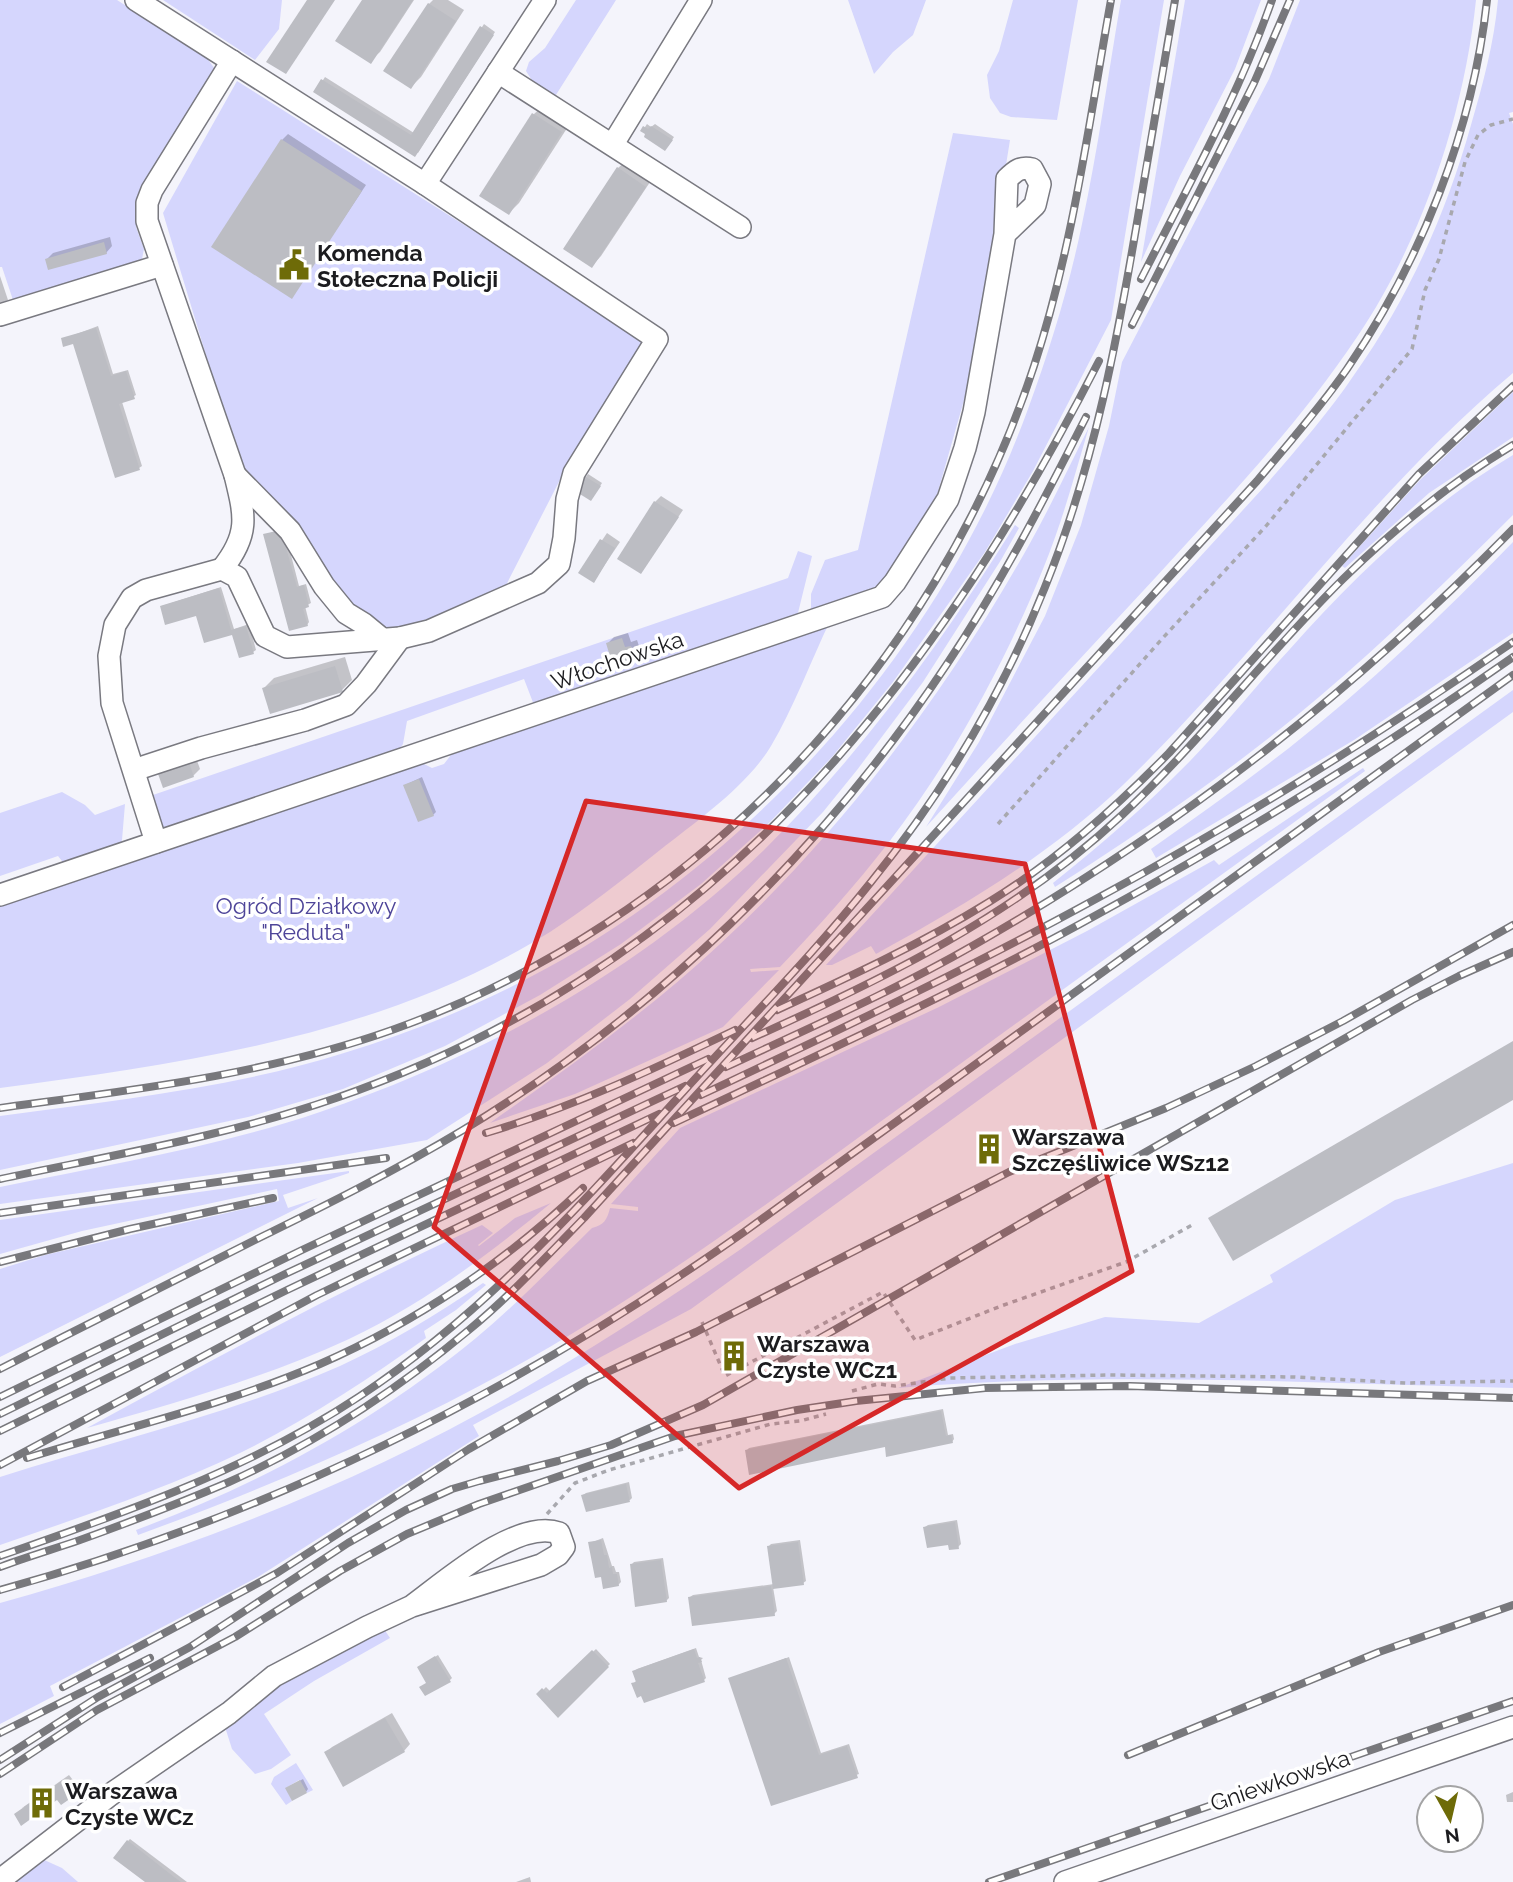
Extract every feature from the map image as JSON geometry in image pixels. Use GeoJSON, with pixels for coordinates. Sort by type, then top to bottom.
{"type":"FeatureCollection","features":[{"type":"Feature","properties":{"kind":"street"},"geometry":{"type":"LineString","coordinates":[[136,0],[425,184],[657,339],[574,473],[567,499],[559,564],[538,583],[429,631],[391,638],[287,647],[265,636],[237,577],[222,569]]}},
{"type":"Feature","properties":{"kind":"street"},"geometry":{"type":"LineString","coordinates":[[425,184],[545,0]]}},
{"type":"Feature","properties":{"kind":"street"},"geometry":{"type":"LineString","coordinates":[[613,144],[701,0]]}},
{"type":"Feature","properties":{"kind":"street"},"geometry":{"type":"LineString","coordinates":[[156,842],[112,703],[109,656],[115,625],[132,598],[146,590],[222,569],[235,553],[241,540],[245,516],[235,475],[147,221],[147,203],[152,190],[232,61]]}},
{"type":"Feature","properties":{"kind":"street"},"geometry":{"type":"LineString","coordinates":[[498,72],[740,227]]}},
{"type":"Feature","properties":{"kind":"street","name":"Włochowska"},"geometry":{"type":"LineString","coordinates":[[0,895],[882,597],[895,582],[948,499],[974,412],[1005,234]]}},
{"type":"Feature","properties":{"kind":"street"},"geometry":{"type":"LineString","coordinates":[[0,315],[162,265]]}},
{"type":"Feature","properties":{"kind":"street"},"geometry":{"type":"LineString","coordinates":[[235,475],[290,531],[324,586],[346,613],[391,638]]}},
{"type":"Feature","properties":{"kind":"street"},"geometry":{"type":"LineString","coordinates":[[134,770],[201,748],[305,720],[346,705],[366,684],[391,638]]}},
{"type":"Feature","properties":{"kind":"street"},"geometry":{"type":"LineString","coordinates":[[0,1880],[114,1792],[229,1713],[274,1676],[412,1606],[541,1564],[558,1555],[564,1547],[559,1533],[551,1530],[530,1534],[494,1547],[412,1606]]}},
{"type":"Feature","properties":{"kind":"street","name":"Gniewkowska"},"geometry":{"type":"LineString","coordinates":[[1065,1882],[1513,1727]]}},
{"type":"Feature","properties":{"kind":"path"},"geometry":{"type":"LineString","coordinates":[[998,824],[1266,526],[1412,349],[1425,289],[1439,259],[1465,162],[1478,135],[1491,125],[1513,119]]}},
{"type":"Feature","properties":{"kind":"path"},"geometry":{"type":"LineString","coordinates":[[702,1322],[725,1376],[883,1293],[915,1340],[1000,1306],[1126,1262],[1192,1225]]}},
{"type":"Feature","properties":{"kind":"path"},"geometry":{"type":"LineString","coordinates":[[852,1391],[878,1384],[895,1386],[950,1378],[1110,1375],[1294,1377],[1406,1383],[1513,1381]]}},
{"type":"Feature","properties":{"kind":"path"},"geometry":{"type":"LineString","coordinates":[[530,1534],[575,1483],[609,1470],[771,1424],[800,1421],[826,1414]]}},
{"type":"Feature","properties":{"kind":"highlighted area"},"geometry":{"type":"Polygon","coordinates":[[[586,801],[1025,864],[1132,1271],[739,1488],[434,1227],[586,801]]]}},
{"type":"Feature","properties":{"kind":"green space"},"geometry":{"type":"Polygon","coordinates":[[[0,0],[117,0],[207,58],[217,72],[140,198],[136,227],[144,249],[141,264],[14,303],[0,267],[0,0]]]}},
{"type":"Feature","properties":{"kind":"green space"},"geometry":{"type":"Polygon","coordinates":[[[163,0],[282,0],[279,29],[255,60],[163,0]]]}},
{"type":"Feature","properties":{"kind":"green space"},"geometry":{"type":"Polygon","coordinates":[[[576,0],[616,0],[554,98],[533,82],[526,71],[529,62],[545,48],[576,0]]]}},
{"type":"Feature","properties":{"kind":"green space"},"geometry":{"type":"Polygon","coordinates":[[[848,0],[926,0],[913,35],[893,52],[874,74],[848,0]]]}},
{"type":"Feature","properties":{"kind":"green space"},"geometry":{"type":"Polygon","coordinates":[[[1013,0],[1078,0],[1057,120],[1011,117],[1000,113],[990,98],[987,75],[999,51],[1013,0]]]}},
{"type":"Feature","properties":{"kind":"green space"},"geometry":{"type":"Polygon","coordinates":[[[1121,0],[1164,0],[1111,320],[1033,471],[985,552],[893,682],[832,757],[770,822],[701,884],[621,944],[540,995],[445,1046],[343,1089],[248,1117],[0,1170],[0,1116],[174,1092],[302,1065],[385,1040],[503,991],[579,950],[650,903],[712,855],[770,802],[825,745],[875,684],[921,619],[963,552],[998,481],[1028,409],[1058,318],[1077,248],[1121,0]]]}},
{"type":"Feature","properties":{"kind":"green space"},"geometry":{"type":"Polygon","coordinates":[[[1185,0],[1261,0],[1235,69],[1180,176],[1141,262],[1185,0]]]}},
{"type":"Feature","properties":{"kind":"green space"},"geometry":{"type":"Polygon","coordinates":[[[1300,0],[1476,0],[1470,44],[1450,132],[1420,219],[1380,300],[1357,337],[1286,431],[1209,519],[926,827],[979,742],[1045,616],[1081,525],[1109,426],[1122,362],[1269,79],[1300,0]]]}},
{"type":"Feature","properties":{"kind":"green space"},"geometry":{"type":"Polygon","coordinates":[[[1498,0],[1513,0],[1513,112],[1509,113],[1513,124],[1513,373],[1460,420],[1410,470],[1174,733],[1096,809],[1037,856],[942,917],[876,954],[871,946],[832,965],[826,965],[1264,487],[1322,419],[1354,375],[1408,286],[1450,191],[1484,79],[1498,0]]]}},
{"type":"Feature","properties":{"kind":"green space"},"geometry":{"type":"Polygon","coordinates":[[[237,81],[647,341],[565,470],[502,593],[390,632],[354,608],[288,519],[241,471],[163,213],[237,81]]]}},
{"type":"Feature","properties":{"kind":"green space"},"geometry":{"type":"Polygon","coordinates":[[[953,133],[1010,140],[974,365],[935,502],[875,592],[811,616],[811,594],[825,560],[858,550],[953,133]]]}},
{"type":"Feature","properties":{"kind":"green space"},"geometry":{"type":"Polygon","coordinates":[[[1513,392],[1513,437],[1429,493],[1345,568],[1342,566],[1420,480],[1513,392]]]}},
{"type":"Feature","properties":{"kind":"green space"},"geometry":{"type":"Polygon","coordinates":[[[1089,427],[1050,552],[994,676],[955,745],[912,811],[850,890],[780,967],[750,969],[751,972],[779,970],[723,1027],[575,1094],[490,1123],[608,1038],[692,969],[765,901],[850,806],[890,757],[963,654],[1037,530],[1089,427]]]}},
{"type":"Feature","properties":{"kind":"green space"},"geometry":{"type":"Polygon","coordinates":[[[1513,455],[1513,515],[1417,608],[1344,675],[1256,748],[1157,820],[1055,887],[1053,883],[1124,823],[1191,760],[1315,622],[1394,543],[1451,496],[1513,455]]]}},
{"type":"Feature","properties":{"kind":"green space"},"geometry":{"type":"Polygon","coordinates":[[[1015,525],[1019,528],[1001,560],[923,682],[823,812],[710,929],[630,999],[547,1063],[427,1140],[298,1163],[0,1204],[0,1187],[242,1135],[320,1112],[381,1090],[499,1037],[612,971],[665,934],[716,893],[800,813],[899,695],[959,612],[1015,525]]]}},
{"type":"Feature","properties":{"kind":"green space"},"geometry":{"type":"Polygon","coordinates":[[[1513,542],[1513,633],[1354,740],[1156,858],[1151,849],[1272,761],[1348,700],[1432,623],[1513,542]]]}},
{"type":"Feature","properties":{"kind":"green space"},"geometry":{"type":"Polygon","coordinates":[[[798,551],[812,556],[796,621],[534,705],[524,679],[407,721],[403,744],[394,757],[163,833],[150,796],[788,578],[798,551]]]}},
{"type":"Feature","properties":{"kind":"green space","name":"Ogród Działkowy \"Reduta\""},"geometry":{"type":"Polygon","coordinates":[[[830,621],[779,732],[749,775],[690,827],[550,932],[487,967],[421,996],[353,1020],[213,1055],[0,1088],[0,904],[420,762],[432,768],[444,764],[454,751],[830,621]]]}},
{"type":"Feature","properties":{"kind":"green space"},"geometry":{"type":"Polygon","coordinates":[[[1513,690],[1513,712],[691,1309],[473,1425],[479,1436],[258,1577],[50,1686],[54,1696],[0,1724],[0,1603],[135,1562],[334,1485],[461,1423],[523,1389],[634,1321],[741,1249],[1513,690]]]}},
{"type":"Feature","properties":{"kind":"green space"},"geometry":{"type":"Polygon","coordinates":[[[1363,768],[1365,771],[804,1177],[611,1310],[511,1369],[374,1438],[233,1499],[138,1535],[136,1530],[227,1492],[314,1448],[356,1424],[437,1368],[506,1312],[592,1228],[602,1224],[610,1208],[638,1211],[638,1207],[611,1204],[680,1128],[939,1007],[1087,931],[1214,860],[1219,865],[1363,768]]]}},
{"type":"Feature","properties":{"kind":"green space"},"geometry":{"type":"Polygon","coordinates":[[[62,792],[85,805],[95,815],[125,804],[122,840],[118,850],[66,866],[58,856],[0,876],[0,813],[62,792]]]}},
{"type":"Feature","properties":{"kind":"green space"},"geometry":{"type":"Polygon","coordinates":[[[1513,1163],[1513,1388],[1129,1379],[898,1388],[1015,1344],[1105,1317],[1199,1323],[1273,1282],[1270,1275],[1395,1200],[1513,1163]]]}},
{"type":"Feature","properties":{"kind":"green space"},"geometry":{"type":"Polygon","coordinates":[[[349,1171],[283,1195],[288,1208],[318,1198],[0,1357],[0,1269],[45,1255],[279,1201],[277,1189],[82,1231],[0,1254],[0,1220],[349,1171]]]}},
{"type":"Feature","properties":{"kind":"green space"},"geometry":{"type":"Polygon","coordinates":[[[551,1203],[429,1294],[349,1339],[252,1378],[87,1428],[382,1273],[482,1225],[493,1233],[479,1246],[515,1218],[551,1203]]]}},
{"type":"Feature","properties":{"kind":"green space"},"geometry":{"type":"Polygon","coordinates":[[[483,1283],[486,1285],[456,1310],[424,1331],[426,1338],[335,1399],[264,1441],[151,1491],[0,1545],[0,1477],[214,1413],[299,1383],[395,1338],[483,1283]]]}},
{"type":"Feature","properties":{"kind":"green space"},"geometry":{"type":"Polygon","coordinates":[[[384,1629],[390,1638],[314,1681],[264,1714],[291,1755],[271,1769],[255,1774],[232,1749],[225,1727],[265,1694],[384,1629]]]}},
{"type":"Feature","properties":{"kind":"green space"},"geometry":{"type":"Polygon","coordinates":[[[296,1763],[313,1790],[307,1793],[299,1780],[286,1788],[292,1801],[286,1805],[271,1784],[274,1777],[296,1763]]]}},
{"type":"Feature","properties":{"kind":"green space"},"geometry":{"type":"Polygon","coordinates":[[[42,1859],[62,1868],[78,1882],[12,1882],[42,1859]]]}},
{"type":"Feature","properties":{"kind":"building"},"geometry":{"type":"Polygon","coordinates":[[[307,0],[335,0],[286,74],[266,62],[307,0]]]}},
{"type":"Feature","properties":{"kind":"building"},"geometry":{"type":"Polygon","coordinates":[[[362,0],[413,0],[371,64],[335,41],[362,0]]]}},
{"type":"Feature","properties":{"kind":"building"},"geometry":{"type":"Polygon","coordinates":[[[428,3],[456,21],[411,89],[383,71],[428,3]]]}},
{"type":"Feature","properties":{"kind":"building"},"geometry":{"type":"Polygon","coordinates":[[[480,26],[494,35],[415,157],[313,92],[321,79],[411,135],[480,26]]]}},
{"type":"Feature","properties":{"kind":"building"},"geometry":{"type":"Polygon","coordinates":[[[532,113],[562,132],[509,215],[479,196],[532,113]]]}},
{"type":"Feature","properties":{"kind":"building"},"geometry":{"type":"Polygon","coordinates":[[[643,126],[648,129],[651,126],[673,140],[665,151],[644,137],[645,134],[640,131],[643,126]]]}},
{"type":"Feature","properties":{"kind":"building"},"geometry":{"type":"Polygon","coordinates":[[[281,139],[362,191],[292,299],[211,247],[281,139]]]}},
{"type":"Feature","properties":{"kind":"building"},"geometry":{"type":"Polygon","coordinates":[[[617,167],[646,187],[592,268],[563,249],[617,167]]]}},
{"type":"Feature","properties":{"kind":"building"},"geometry":{"type":"Polygon","coordinates":[[[104,242],[107,254],[48,270],[45,259],[104,242]]]}},
{"type":"Feature","properties":{"kind":"building"},"geometry":{"type":"Polygon","coordinates":[[[96,328],[111,376],[126,371],[135,399],[119,404],[140,470],[115,478],[73,344],[63,347],[61,338],[96,328]]]}},
{"type":"Feature","properties":{"kind":"building"},"geometry":{"type":"Polygon","coordinates":[[[584,476],[601,486],[591,501],[575,491],[584,476]]]}},
{"type":"Feature","properties":{"kind":"building"},"geometry":{"type":"Polygon","coordinates":[[[654,501],[679,517],[641,574],[617,559],[654,501]]]}},
{"type":"Feature","properties":{"kind":"building"},"geometry":{"type":"Polygon","coordinates":[[[281,530],[297,587],[304,585],[309,607],[303,609],[308,626],[289,631],[263,534],[281,530]]]}},
{"type":"Feature","properties":{"kind":"building"},"geometry":{"type":"Polygon","coordinates":[[[600,539],[615,548],[594,583],[578,573],[600,539]]]}},
{"type":"Feature","properties":{"kind":"building"},"geometry":{"type":"Polygon","coordinates":[[[219,588],[231,630],[246,626],[254,654],[239,658],[232,635],[204,643],[196,616],[165,625],[160,606],[219,588]]]}},
{"type":"Feature","properties":{"kind":"building"},"geometry":{"type":"Polygon","coordinates":[[[622,638],[625,647],[631,646],[633,654],[627,656],[630,665],[614,670],[606,643],[622,638]]]}},
{"type":"Feature","properties":{"kind":"building"},"geometry":{"type":"Polygon","coordinates":[[[335,666],[343,692],[270,714],[262,688],[335,666]]]}},
{"type":"Feature","properties":{"kind":"building"},"geometry":{"type":"Polygon","coordinates":[[[188,760],[194,777],[163,788],[157,771],[188,760]]]}},
{"type":"Feature","properties":{"kind":"building"},"geometry":{"type":"Polygon","coordinates":[[[419,779],[434,816],[418,822],[403,785],[419,779]]]}},
{"type":"Feature","properties":{"kind":"building"},"geometry":{"type":"Polygon","coordinates":[[[1513,1041],[1513,1100],[1233,1261],[1208,1218],[1513,1041]]]}},
{"type":"Feature","properties":{"kind":"building","name":"Warszawa Czyste WCz1"},"geometry":{"type":"Polygon","coordinates":[[[740,1346],[746,1358],[727,1367],[721,1354],[740,1346]]]}},
{"type":"Feature","properties":{"kind":"building"},"geometry":{"type":"Polygon","coordinates":[[[941,1411],[946,1436],[951,1435],[953,1443],[886,1457],[885,1447],[749,1475],[745,1450],[941,1411]]]}},
{"type":"Feature","properties":{"kind":"building"},"geometry":{"type":"Polygon","coordinates":[[[626,1484],[630,1502],[586,1512],[581,1495],[626,1484]]]}},
{"type":"Feature","properties":{"kind":"building"},"geometry":{"type":"Polygon","coordinates":[[[955,1522],[959,1549],[949,1550],[948,1545],[927,1548],[923,1527],[955,1522]]]}},
{"type":"Feature","properties":{"kind":"building"},"geometry":{"type":"Polygon","coordinates":[[[601,1540],[609,1568],[612,1567],[613,1574],[617,1574],[619,1586],[603,1589],[601,1577],[595,1578],[588,1542],[601,1540]]]}},
{"type":"Feature","properties":{"kind":"building"},"geometry":{"type":"Polygon","coordinates":[[[798,1542],[804,1585],[773,1589],[767,1546],[798,1542]]]}},
{"type":"Feature","properties":{"kind":"building"},"geometry":{"type":"Polygon","coordinates":[[[661,1560],[667,1602],[635,1607],[630,1564],[661,1560]]]}},
{"type":"Feature","properties":{"kind":"building"},"geometry":{"type":"Polygon","coordinates":[[[771,1586],[775,1616],[692,1626],[688,1597],[771,1586]]]}},
{"type":"Feature","properties":{"kind":"building"},"geometry":{"type":"Polygon","coordinates":[[[694,1649],[697,1658],[700,1657],[702,1662],[698,1663],[705,1682],[644,1703],[641,1696],[637,1698],[631,1683],[636,1682],[632,1671],[694,1649]]]}},
{"type":"Feature","properties":{"kind":"building"},"geometry":{"type":"Polygon","coordinates":[[[592,1650],[609,1667],[558,1718],[536,1694],[542,1688],[547,1693],[592,1650]]]}},
{"type":"Feature","properties":{"kind":"building"},"geometry":{"type":"Polygon","coordinates":[[[435,1656],[451,1682],[425,1696],[419,1687],[426,1683],[417,1667],[435,1656]]]}},
{"type":"Feature","properties":{"kind":"building"},"geometry":{"type":"Polygon","coordinates":[[[786,1658],[819,1755],[847,1746],[858,1778],[771,1806],[728,1678],[786,1658]]]}},
{"type":"Feature","properties":{"kind":"building"},"geometry":{"type":"Polygon","coordinates":[[[385,1718],[405,1752],[343,1787],[324,1752],[385,1718]]]}},
{"type":"Feature","properties":{"kind":"building","name":"Warszawa Czyste WCz"},"geometry":{"type":"Polygon","coordinates":[[[63,1780],[74,1796],[61,1805],[57,1800],[21,1826],[14,1814],[63,1780]]]}},
{"type":"Feature","properties":{"kind":"building"},"geometry":{"type":"Polygon","coordinates":[[[300,1780],[307,1793],[292,1801],[285,1788],[300,1780]]]}},
{"type":"Feature","properties":{"kind":"building"},"geometry":{"type":"Polygon","coordinates":[[[127,1840],[181,1882],[145,1882],[113,1858],[127,1840]]]}},
{"type":"Feature","properties":{"kind":"railway"},"geometry":{"type":"LineString","coordinates":[[0,1108],[99,1095],[247,1070],[344,1046],[392,1030],[502,983],[606,923],[702,853],[789,772],[867,681],[934,583],[990,477],[1034,366],[1048,321],[1070,230],[1111,0]]}},
{"type":"Feature","properties":{"kind":"railway"},"geometry":{"type":"LineString","coordinates":[[0,1556],[139,1506],[275,1446],[360,1396],[406,1363],[492,1292],[532,1254],[803,962],[897,848],[947,777],[990,703],[1028,626],[1063,541],[1091,447],[1113,351],[1175,0]]}},
{"type":"Feature","properties":{"kind":"railway"},"geometry":{"type":"LineString","coordinates":[[1141,279],[1228,107],[1272,0]]}},
{"type":"Feature","properties":{"kind":"railway"},"geometry":{"type":"LineString","coordinates":[[1132,325],[1254,83],[1290,0]]}},
{"type":"Feature","properties":{"kind":"railway"},"geometry":{"type":"LineString","coordinates":[[0,1567],[211,1490],[324,1433],[385,1394],[470,1329],[584,1218],[1257,481],[1337,383],[1374,327],[1398,284],[1440,193],[1470,97],[1487,0]]}},
{"type":"Feature","properties":{"kind":"railway"},"geometry":{"type":"LineString","coordinates":[[0,1179],[212,1134],[336,1098],[467,1044],[586,977],[694,898],[791,808],[879,708],[959,600],[1032,484],[1099,361]]}},
{"type":"Feature","properties":{"kind":"railway"},"geometry":{"type":"LineString","coordinates":[[777,1010],[937,932],[1014,886],[1084,833],[1169,753],[1419,474],[1513,386]]}},
{"type":"Feature","properties":{"kind":"railway"},"geometry":{"type":"LineString","coordinates":[[0,1369],[333,1201],[463,1130],[534,1084],[668,981],[731,923],[790,863],[899,733],[947,664],[1003,574],[1086,417]]}},
{"type":"Feature","properties":{"kind":"railway"},"geometry":{"type":"LineString","coordinates":[[752,1038],[899,968],[946,942],[1038,884],[1081,851],[1151,787],[1315,608],[1363,560],[1446,490],[1513,445]]}},
{"type":"Feature","properties":{"kind":"railway"},"geometry":{"type":"LineString","coordinates":[[726,1067],[944,962],[1121,855],[1190,807],[1324,703],[1388,648],[1513,529]]}},
{"type":"Feature","properties":{"kind":"railway"},"geometry":{"type":"LineString","coordinates":[[701,1095],[948,976],[1046,926],[1202,840],[1411,711],[1513,642]]}},
{"type":"Feature","properties":{"kind":"railway"},"geometry":{"type":"LineString","coordinates":[[674,1123],[942,995],[1100,913],[1310,791],[1513,657]]}},
{"type":"Feature","properties":{"kind":"railway"},"geometry":{"type":"LineString","coordinates":[[0,1590],[100,1560],[293,1486],[480,1396],[570,1345],[744,1232],[1513,675]]}},
{"type":"Feature","properties":{"kind":"railway"},"geometry":{"type":"LineString","coordinates":[[63,1687],[277,1573],[469,1449],[587,1381],[696,1332],[1009,1172],[1166,1108],[1256,1066],[1343,1021],[1513,925]]}},
{"type":"Feature","properties":{"kind":"railway"},"geometry":{"type":"LineString","coordinates":[[0,1760],[98,1697],[190,1647],[348,1543],[406,1510],[452,1489],[611,1445],[703,1405],[1412,1000],[1513,952]]}},
{"type":"Feature","properties":{"kind":"railway"},"geometry":{"type":"LineString","coordinates":[[486,1133],[582,1099],[735,1030]]}},
{"type":"Feature","properties":{"kind":"railway"},"geometry":{"type":"LineString","coordinates":[[0,1397],[302,1250],[708,1059]]}},
{"type":"Feature","properties":{"kind":"railway"},"geometry":{"type":"LineString","coordinates":[[0,1414],[281,1276],[685,1086]]}},
{"type":"Feature","properties":{"kind":"railway"},"geometry":{"type":"LineString","coordinates":[[0,1431],[287,1290],[659,1114]]}},
{"type":"Feature","properties":{"kind":"railway"},"geometry":{"type":"LineString","coordinates":[[0,1465],[317,1295],[633,1143]]}},
{"type":"Feature","properties":{"kind":"railway"},"geometry":{"type":"LineString","coordinates":[[0,1213],[386,1158]]}},
{"type":"Feature","properties":{"kind":"railway"},"geometry":{"type":"LineString","coordinates":[[27,1458],[248,1392],[356,1347],[425,1309],[492,1265],[583,1188]]}},
{"type":"Feature","properties":{"kind":"railway"},"geometry":{"type":"LineString","coordinates":[[0,1262],[130,1229],[273,1198]]}},
{"type":"Feature","properties":{"kind":"railway"},"geometry":{"type":"LineString","coordinates":[[0,1774],[97,1710],[235,1637],[340,1571],[407,1534],[479,1504],[675,1436],[797,1410],[985,1388],[1130,1386],[1513,1398]]}},
{"type":"Feature","properties":{"kind":"railway"},"geometry":{"type":"LineString","coordinates":[[1128,1755],[1379,1652],[1513,1605]]}},
{"type":"Feature","properties":{"kind":"railway"},"geometry":{"type":"LineString","coordinates":[[0,1733],[150,1658]]}},
{"type":"Feature","properties":{"kind":"railway"},"geometry":{"type":"LineString","coordinates":[[989,1882],[1513,1701]]}},
{"type":"Feature","properties":{"kind":"place","name":"Komenda Stołeczna Policji"},"geometry":{"type":"Point","coordinates":[294,265]}},
{"type":"Feature","properties":{"kind":"place","name":"Warszawa Szczęśliwice WSz12"},"geometry":{"type":"Point","coordinates":[989,1149]}},
{"type":"Feature","properties":{"kind":"place","name":"Warszawa Czyste WCz1"},"geometry":{"type":"Point","coordinates":[734,1356]}},
{"type":"Feature","properties":{"kind":"place","name":"Warszawa Czyste WCz"},"geometry":{"type":"Point","coordinates":[42,1803]}}]}
